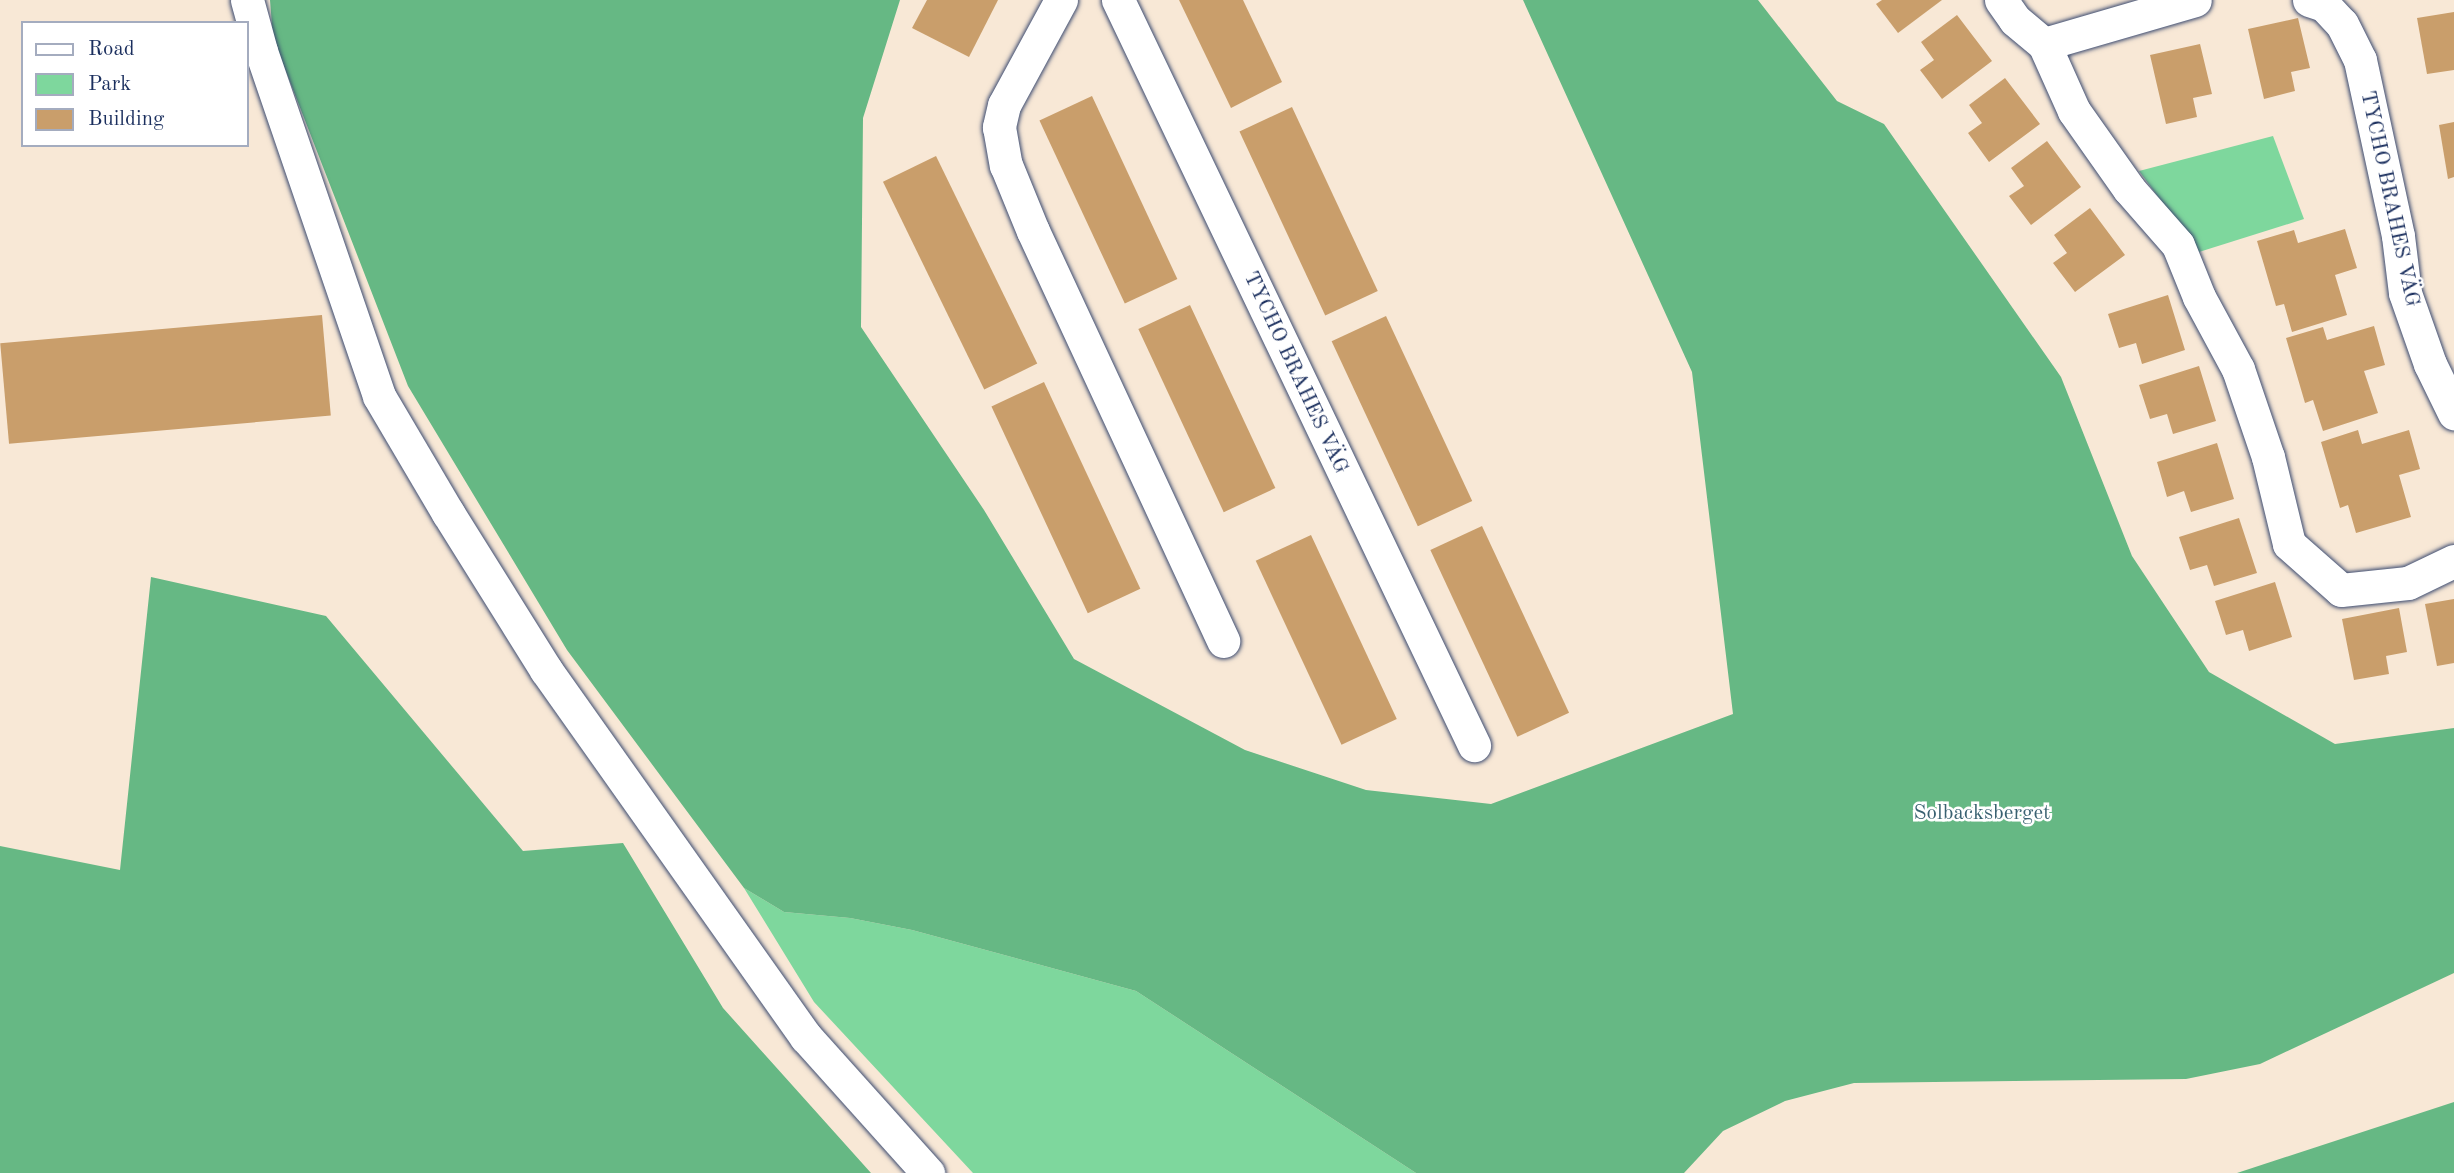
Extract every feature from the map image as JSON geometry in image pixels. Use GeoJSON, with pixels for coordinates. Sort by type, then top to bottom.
{"type":"FeatureCollection","features":[{"type":"Feature","properties":{"kind":"street"},"geometry":{"type":"LineString","coordinates":[[247,0],[261,51],[379,396],[448,513],[554,681],[806,1037],[928,1173]]}},
{"type":"Feature","properties":{"kind":"street"},"geometry":{"type":"LineString","coordinates":[[1061,0],[1004,105],[999,127],[1006,165],[1223,641]]}},
{"type":"Feature","properties":{"kind":"street","name":"TYCHO BRAHES VÄG"},"geometry":{"type":"LineString","coordinates":[[1118,0],[1474,745]]}},
{"type":"Feature","properties":{"kind":"street"},"geometry":{"type":"LineString","coordinates":[[2001,0],[2015,20],[2044,44],[2074,111],[2129,189],[2178,245],[2199,297],[2238,369],[2268,457],[2289,544],[2341,590],[2408,583],[2454,561]]}},
{"type":"Feature","properties":{"kind":"street"},"geometry":{"type":"LineString","coordinates":[[2044,44],[2195,0]]}},
{"type":"Feature","properties":{"kind":"street","name":"TYCHO BRAHES VÄG"},"geometry":{"type":"LineString","coordinates":[[2309,0],[2324,5],[2342,24],[2360,60],[2398,236],[2405,293],[2430,364],[2454,414]]}},
{"type":"Feature","properties":{"kind":"green space","name":"Solbacksberget"},"geometry":{"type":"Polygon","coordinates":[[[270,0],[900,0],[863,118],[861,327],[984,510],[1074,659],[1245,750],[1366,790],[1491,804],[1733,714],[1692,372],[1523,0],[1758,0],[1837,101],[1884,124],[2061,377],[2132,556],[2209,672],[2335,744],[2454,728],[2454,973],[2260,1064],[2186,1079],[1854,1083],[1785,1101],[1723,1131],[1684,1173],[1416,1173],[1136,991],[912,930],[850,918],[784,912],[744,888],[567,650],[408,386],[273,38],[270,0]]]}},
{"type":"Feature","properties":{"kind":"green space"},"geometry":{"type":"Polygon","coordinates":[[[2273,136],[2304,219],[2199,252],[2139,171],[2273,136]]]}},
{"type":"Feature","properties":{"kind":"green space"},"geometry":{"type":"Polygon","coordinates":[[[151,577],[326,616],[523,851],[623,843],[723,1008],[871,1173],[0,1173],[0,846],[120,870],[151,577]]]}},
{"type":"Feature","properties":{"kind":"green space"},"geometry":{"type":"Polygon","coordinates":[[[744,888],[784,912],[850,918],[912,930],[1136,991],[1416,1173],[973,1173],[814,1002],[744,888]]]}},
{"type":"Feature","properties":{"kind":"green space"},"geometry":{"type":"Polygon","coordinates":[[[2454,1102],[2454,1173],[2237,1173],[2454,1102]]]}},
{"type":"Feature","properties":{"kind":"building"},"geometry":{"type":"Polygon","coordinates":[[[927,0],[998,0],[969,57],[912,28],[927,0]]]}},
{"type":"Feature","properties":{"kind":"building"},"geometry":{"type":"Polygon","coordinates":[[[1179,0],[1243,0],[1282,82],[1231,108],[1179,0]]]}},
{"type":"Feature","properties":{"kind":"building"},"geometry":{"type":"Polygon","coordinates":[[[1882,0],[1942,0],[1898,33],[1876,4],[1882,0]]]}},
{"type":"Feature","properties":{"kind":"building"},"geometry":{"type":"Polygon","coordinates":[[[2454,12],[2454,70],[2427,74],[2417,18],[2454,12]]]}},
{"type":"Feature","properties":{"kind":"building"},"geometry":{"type":"Polygon","coordinates":[[[1957,15],[1992,61],[1942,99],[1920,70],[1934,60],[1921,42],[1957,15]]]}},
{"type":"Feature","properties":{"kind":"building"},"geometry":{"type":"Polygon","coordinates":[[[2298,18],[2310,68],[2291,72],[2295,91],[2264,99],[2248,29],[2298,18]]]}},
{"type":"Feature","properties":{"kind":"building"},"geometry":{"type":"Polygon","coordinates":[[[2200,44],[2212,94],[2193,98],[2197,117],[2166,124],[2150,55],[2200,44]]]}},
{"type":"Feature","properties":{"kind":"building"},"geometry":{"type":"Polygon","coordinates":[[[2005,78],[2040,124],[1989,162],[1968,133],[1982,123],[1969,105],[2005,78]]]}},
{"type":"Feature","properties":{"kind":"building"},"geometry":{"type":"Polygon","coordinates":[[[1092,96],[1177,279],[1125,304],[1039,121],[1092,96]]]}},
{"type":"Feature","properties":{"kind":"building"},"geometry":{"type":"Polygon","coordinates":[[[1292,107],[1378,291],[1325,315],[1239,132],[1292,107]]]}},
{"type":"Feature","properties":{"kind":"building"},"geometry":{"type":"Polygon","coordinates":[[[2454,122],[2454,177],[2448,179],[2439,125],[2454,122]]]}},
{"type":"Feature","properties":{"kind":"building"},"geometry":{"type":"Polygon","coordinates":[[[2047,141],[2081,187],[2031,225],[2009,196],[2024,186],[2011,168],[2047,141]]]}},
{"type":"Feature","properties":{"kind":"building"},"geometry":{"type":"Polygon","coordinates":[[[936,156],[1037,364],[984,389],[883,182],[936,156]]]}},
{"type":"Feature","properties":{"kind":"building"},"geometry":{"type":"Polygon","coordinates":[[[2090,208],[2125,255],[2075,292],[2053,263],[2067,253],[2054,235],[2090,208]]]}},
{"type":"Feature","properties":{"kind":"building"},"geometry":{"type":"Polygon","coordinates":[[[2345,229],[2357,268],[2335,275],[2347,315],[2292,332],[2284,304],[2276,306],[2257,241],[2294,230],[2298,243],[2345,229]]]}},
{"type":"Feature","properties":{"kind":"building"},"geometry":{"type":"Polygon","coordinates":[[[2168,295],[2185,350],[2142,364],[2136,343],[2119,348],[2108,314],[2168,295]]]}},
{"type":"Feature","properties":{"kind":"building"},"geometry":{"type":"Polygon","coordinates":[[[1190,305],[1275,488],[1224,512],[1138,329],[1190,305]]]}},
{"type":"Feature","properties":{"kind":"building"},"geometry":{"type":"Polygon","coordinates":[[[322,315],[331,416],[9,444],[0,343],[322,315]]]}},
{"type":"Feature","properties":{"kind":"building"},"geometry":{"type":"Polygon","coordinates":[[[1386,316],[1472,501],[1418,526],[1332,341],[1386,316]]]}},
{"type":"Feature","properties":{"kind":"building"},"geometry":{"type":"Polygon","coordinates":[[[2374,326],[2385,365],[2364,371],[2378,413],[2323,431],[2313,400],[2305,403],[2286,338],[2323,327],[2327,340],[2374,326]]]}},
{"type":"Feature","properties":{"kind":"building"},"geometry":{"type":"Polygon","coordinates":[[[2199,366],[2216,421],[2173,434],[2167,414],[2150,419],[2139,385],[2199,366]]]}},
{"type":"Feature","properties":{"kind":"building"},"geometry":{"type":"Polygon","coordinates":[[[1044,382],[1140,589],[1088,613],[991,407],[1044,382]]]}},
{"type":"Feature","properties":{"kind":"building"},"geometry":{"type":"Polygon","coordinates":[[[2358,430],[2362,444],[2409,430],[2420,469],[2399,475],[2411,517],[2356,533],[2348,505],[2340,508],[2321,442],[2358,430]]]}},
{"type":"Feature","properties":{"kind":"building"},"geometry":{"type":"Polygon","coordinates":[[[2217,443],[2234,499],[2191,512],[2184,491],[2167,497],[2157,462],[2217,443]]]}},
{"type":"Feature","properties":{"kind":"building"},"geometry":{"type":"Polygon","coordinates":[[[2239,518],[2257,573],[2214,586],[2207,565],[2190,570],[2179,537],[2239,518]]]}},
{"type":"Feature","properties":{"kind":"building"},"geometry":{"type":"Polygon","coordinates":[[[1482,526],[1569,713],[1517,737],[1430,550],[1482,526]]]}},
{"type":"Feature","properties":{"kind":"building"},"geometry":{"type":"Polygon","coordinates":[[[1311,535],[1397,719],[1342,745],[1256,561],[1311,535]]]}},
{"type":"Feature","properties":{"kind":"building"},"geometry":{"type":"Polygon","coordinates":[[[2275,582],[2292,637],[2249,651],[2243,630],[2226,635],[2215,601],[2275,582]]]}},
{"type":"Feature","properties":{"kind":"building"},"geometry":{"type":"Polygon","coordinates":[[[2454,599],[2454,663],[2437,666],[2425,604],[2454,599]]]}},
{"type":"Feature","properties":{"kind":"building"},"geometry":{"type":"Polygon","coordinates":[[[2399,608],[2407,652],[2386,656],[2389,674],[2354,680],[2342,619],[2399,608]]]}}]}
